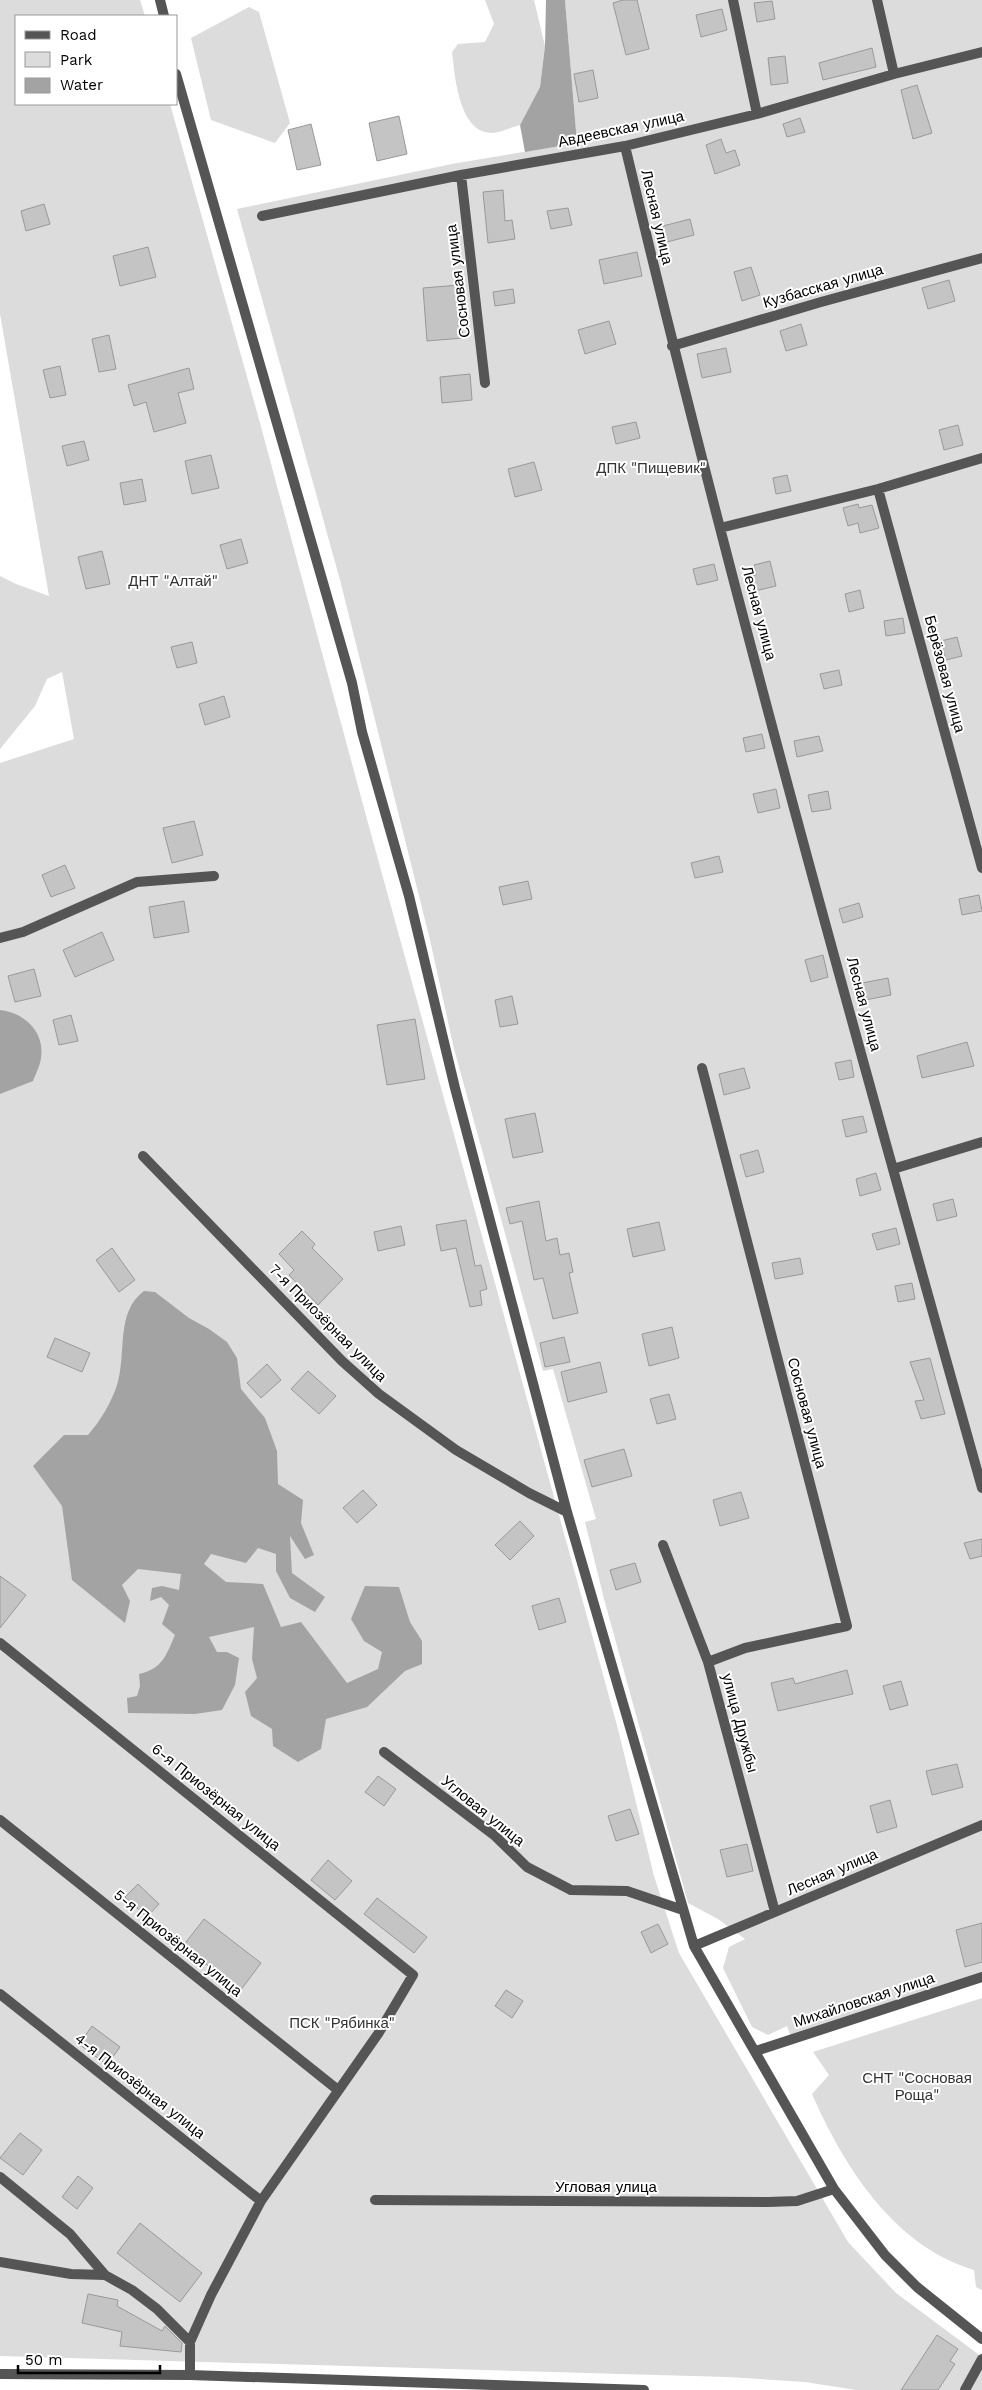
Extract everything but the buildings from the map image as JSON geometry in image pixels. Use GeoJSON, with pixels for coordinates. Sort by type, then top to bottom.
{"type":"FeatureCollection","features":[{"type":"Feature","properties":{"kind":"street"},"geometry":{"type":"LineString","coordinates":[[160,0],[164,15]]}},
{"type":"Feature","properties":{"kind":"street"},"geometry":{"type":"LineString","coordinates":[[733,0],[757,114]]}},
{"type":"Feature","properties":{"kind":"street"},"geometry":{"type":"LineString","coordinates":[[877,0],[894,74]]}},
{"type":"Feature","properties":{"kind":"street","name":"Авдеевская улица"},"geometry":{"type":"LineString","coordinates":[[262,216],[461,175],[625,146],[757,114],[894,74],[982,52]]}},
{"type":"Feature","properties":{"kind":"street"},"geometry":{"type":"LineString","coordinates":[[178,81],[352,684],[362,732],[409,896],[455,1088],[568,1512],[694,1946],[834,2189],[885,2255],[917,2287],[982,2339]]}},
{"type":"Feature","properties":{"kind":"street","name":"Лесная улица"},"geometry":{"type":"LineString","coordinates":[[625,146],[672,346],[720,528],[893,1169],[982,1488]]}},
{"type":"Feature","properties":{"kind":"street","name":"Сосновая улица"},"geometry":{"type":"LineString","coordinates":[[461,175],[485,383]]}},
{"type":"Feature","properties":{"kind":"street","name":"Кузбасская улица"},"geometry":{"type":"LineString","coordinates":[[672,346],[821,302],[982,258]]}},
{"type":"Feature","properties":{"kind":"street"},"geometry":{"type":"LineString","coordinates":[[720,528],[878,489],[982,458]]}},
{"type":"Feature","properties":{"kind":"street","name":"Берёзовая улица"},"geometry":{"type":"LineString","coordinates":[[878,489],[982,868]]}},
{"type":"Feature","properties":{"kind":"street"},"geometry":{"type":"LineString","coordinates":[[0,938],[23,932],[137,882],[214,876]]}},
{"type":"Feature","properties":{"kind":"street","name":"Сосновая улица"},"geometry":{"type":"LineString","coordinates":[[702,1068],[847,1626],[745,1648],[708,1662]]}},
{"type":"Feature","properties":{"kind":"street"},"geometry":{"type":"LineString","coordinates":[[893,1169],[982,1142]]}},
{"type":"Feature","properties":{"kind":"street","name":"7-я Приозёрная улица"},"geometry":{"type":"LineString","coordinates":[[143,1156],[342,1361],[379,1394],[456,1450],[529,1494],[568,1512]]}},
{"type":"Feature","properties":{"kind":"street","name":"улица Дружбы"},"geometry":{"type":"LineString","coordinates":[[663,1545],[708,1662],[775,1912]]}},
{"type":"Feature","properties":{"kind":"street","name":"6-я Приозёрная улица"},"geometry":{"type":"LineString","coordinates":[[0,1643],[413,1975],[378,2034],[338,2090]]}},
{"type":"Feature","properties":{"kind":"street","name":"Угловая улица"},"geometry":{"type":"LineString","coordinates":[[384,1752],[494,1835],[527,1867],[571,1890],[627,1891],[683,1910]]}},
{"type":"Feature","properties":{"kind":"street","name":"5-я Приозёрная улица"},"geometry":{"type":"LineString","coordinates":[[0,1820],[338,2090]]}},
{"type":"Feature","properties":{"kind":"street","name":"Лесная улица"},"geometry":{"type":"LineString","coordinates":[[694,1946],[982,1825]]}},
{"type":"Feature","properties":{"kind":"street","name":"Михайловская улица"},"geometry":{"type":"LineString","coordinates":[[756,2052],[982,1977]]}},
{"type":"Feature","properties":{"kind":"street","name":"4-я Приозёрная улица"},"geometry":{"type":"LineString","coordinates":[[0,1994],[261,2201]]}},
{"type":"Feature","properties":{"kind":"street"},"geometry":{"type":"LineString","coordinates":[[190,2375],[190,2342],[210,2295],[261,2201],[338,2090]]}},
{"type":"Feature","properties":{"kind":"street"},"geometry":{"type":"LineString","coordinates":[[0,2177],[70,2234],[105,2275],[132,2290],[157,2309],[190,2342]]}},
{"type":"Feature","properties":{"kind":"street","name":"Угловая улица"},"geometry":{"type":"LineString","coordinates":[[375,2200],[768,2202],[797,2201],[834,2189]]}},
{"type":"Feature","properties":{"kind":"street"},"geometry":{"type":"LineString","coordinates":[[0,2262],[71,2274],[105,2275]]}},
{"type":"Feature","properties":{"kind":"street"},"geometry":{"type":"LineString","coordinates":[[965,2390],[982,2359]]}},
{"type":"Feature","properties":{"kind":"street"},"geometry":{"type":"LineString","coordinates":[[0,2374],[190,2375],[644,2390]]}},
{"type":"Feature","properties":{"kind":"green space","name":"ПСК \"Рябинка\""},"geometry":{"type":"Polygon","coordinates":[[[0,0],[140,0],[145,15],[15,15],[15,105],[170,105],[257,412],[368,823],[618,1729],[654,1876],[679,1953],[848,2242],[896,2293],[982,2357],[982,2390],[856,2390],[805,2382],[728,2377],[0,2356],[0,763],[74,739],[62,672],[47,679],[35,706],[0,749],[0,576],[49,596],[0,314],[0,0]]]}},
{"type":"Feature","properties":{"kind":"green space"},"geometry":{"type":"Polygon","coordinates":[[[485,0],[534,0],[545,46],[540,87],[520,125],[493,133],[482,131],[473,124],[466,114],[457,89],[452,52],[458,44],[485,42],[494,24],[485,0]]]}},
{"type":"Feature","properties":{"kind":"green space","name":"ДПК \"Пищевик\""},"geometry":{"type":"Polygon","coordinates":[[[565,0],[982,0],[982,1977],[792,2040],[787,2026],[768,2035],[752,2027],[723,1968],[729,1947],[745,1939],[718,1919],[688,1903],[604,1599],[585,1522],[596,1519],[553,1369],[543,1371],[454,1049],[430,940],[340,580],[237,209],[452,164],[577,143],[565,0]]]}},
{"type":"Feature","properties":{"kind":"green space"},"geometry":{"type":"Polygon","coordinates":[[[249,7],[259,12],[290,123],[275,143],[211,120],[191,38],[249,7]]]}},
{"type":"Feature","properties":{"kind":"green space","name":"СНТ \"Сосновая Роща\""},"geometry":{"type":"Polygon","coordinates":[[[982,1998],[982,2290],[976,2287],[974,2270],[945,2259],[919,2243],[896,2223],[875,2200],[856,2175],[840,2149],[812,2094],[829,2075],[813,2052],[982,1998]]]}},
{"type":"Feature","properties":{"kind":"water"},"geometry":{"type":"Polygon","coordinates":[[[546,0],[565,0],[577,143],[525,152],[520,125],[540,87],[545,46],[546,0]]]}},
{"type":"Feature","properties":{"kind":"water"},"geometry":{"type":"Polygon","coordinates":[[[0,1010],[18,1015],[31,1025],[40,1040],[41,1058],[33,1081],[0,1094],[0,1010]]]}},
{"type":"Feature","properties":{"kind":"water"},"geometry":{"type":"Polygon","coordinates":[[[144,1291],[155,1292],[189,1318],[209,1329],[227,1342],[237,1358],[241,1389],[265,1418],[277,1451],[278,1484],[303,1500],[301,1523],[314,1555],[305,1559],[290,1536],[292,1573],[325,1597],[315,1612],[290,1598],[276,1571],[276,1554],[258,1548],[246,1563],[211,1554],[204,1564],[226,1582],[263,1584],[281,1627],[301,1622],[347,1683],[378,1669],[382,1652],[364,1641],[351,1619],[365,1586],[399,1587],[410,1622],[422,1641],[422,1664],[405,1671],[367,1707],[326,1719],[321,1749],[298,1762],[273,1746],[272,1729],[251,1716],[245,1692],[257,1678],[252,1659],[254,1627],[209,1637],[217,1652],[227,1652],[239,1658],[235,1685],[222,1710],[195,1714],[128,1713],[127,1698],[137,1696],[140,1686],[139,1674],[147,1672],[158,1665],[166,1655],[175,1635],[162,1624],[169,1605],[161,1597],[150,1601],[152,1588],[162,1586],[179,1590],[181,1574],[138,1569],[122,1585],[130,1601],[125,1623],[72,1580],[62,1506],[33,1466],[64,1435],[88,1435],[101,1417],[117,1385],[120,1373],[123,1334],[129,1310],[144,1291]]]}},
{"type":"Feature","properties":{"kind":"park label","name":"ДНТ \"Алтай\""},"geometry":{"type":"Point","coordinates":[173,581]}}]}
